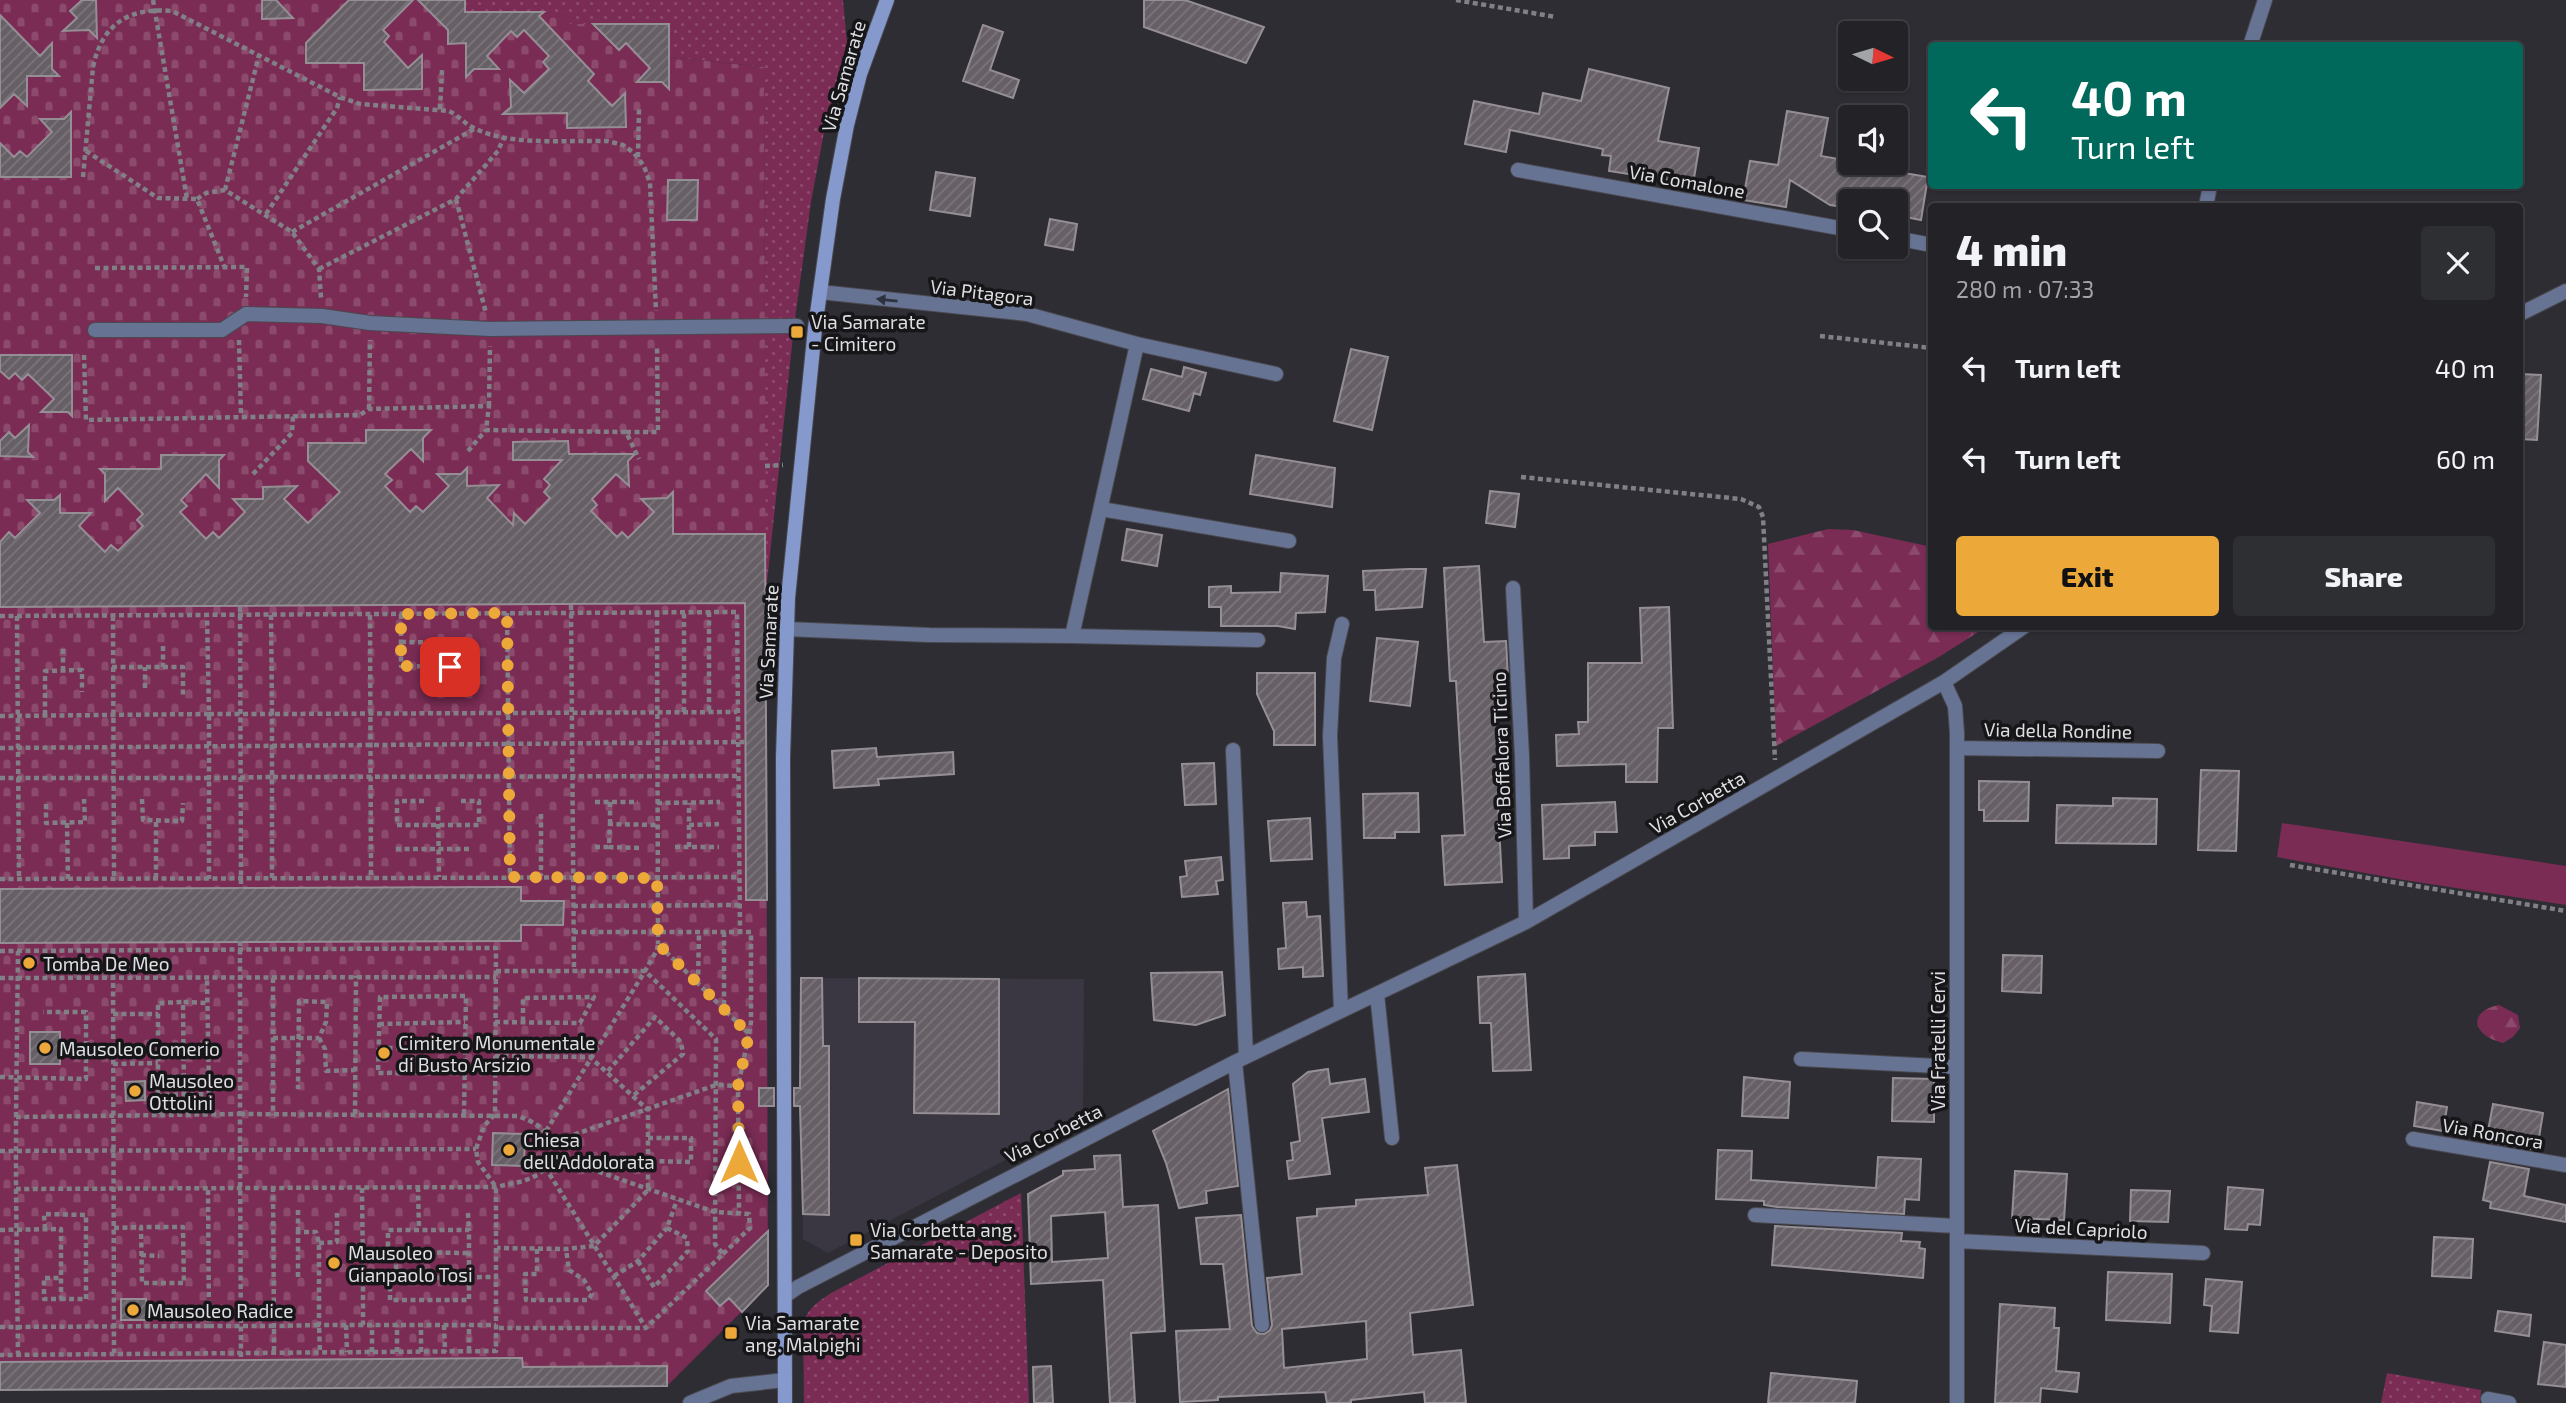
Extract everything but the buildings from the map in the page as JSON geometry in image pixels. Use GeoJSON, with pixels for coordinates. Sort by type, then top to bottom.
{"type":"FeatureCollection","features":[{"type":"Feature","properties":{"kind":"street","name":"Via Samarate"},"geometry":{"type":"LineString","coordinates":[[785,1403],[783,757],[786,629],[820,292],[830,220],[847,125],[864,60],[887,0]]}},
{"type":"Feature","properties":{"kind":"street"},"geometry":{"type":"LineString","coordinates":[[2251,42],[2265,0]]}},
{"type":"Feature","properties":{"kind":"street","name":"Via Comalone"},"geometry":{"type":"LineString","coordinates":[[1518,170],[1838,228]]}},
{"type":"Feature","properties":{"kind":"street"},"geometry":{"type":"LineString","coordinates":[[1908,240],[1928,244]]}},
{"type":"Feature","properties":{"kind":"street","name":"Via Pitagora"},"geometry":{"type":"LineString","coordinates":[[820,292],[1027,314],[1137,344],[1276,374]]}},
{"type":"Feature","properties":{"kind":"street"},"geometry":{"type":"LineString","coordinates":[[2523,313],[2566,292]]}},
{"type":"Feature","properties":{"kind":"street"},"geometry":{"type":"LineString","coordinates":[[94,330],[222,330],[242,316],[322,316],[370,323],[490,329],[797,327]]}},
{"type":"Feature","properties":{"kind":"street"},"geometry":{"type":"LineString","coordinates":[[1072,636],[1137,344]]}},
{"type":"Feature","properties":{"kind":"street"},"geometry":{"type":"LineString","coordinates":[[1101,509],[1289,541]]}},
{"type":"Feature","properties":{"kind":"street","name":"Via Boffalora Ticino"},"geometry":{"type":"LineString","coordinates":[[1513,588],[1522,756],[1526,922]]}},
{"type":"Feature","properties":{"kind":"street"},"geometry":{"type":"LineString","coordinates":[[1341,1011],[1330,736],[1335,658],[1342,624]]}},
{"type":"Feature","properties":{"kind":"street"},"geometry":{"type":"LineString","coordinates":[[786,629],[929,635],[1258,640]]}},
{"type":"Feature","properties":{"kind":"street","name":"Via Corbetta"},"geometry":{"type":"LineString","coordinates":[[786,1296],[798,1287],[1240,1059],[1526,922],[1944,682],[2019,630]]}},
{"type":"Feature","properties":{"kind":"street","name":"Via Fratelli Cervi"},"geometry":{"type":"LineString","coordinates":[[1944,682],[1955,706],[1957,748],[1957,1403]]}},
{"type":"Feature","properties":{"kind":"street","name":"Via della Rondine"},"geometry":{"type":"LineString","coordinates":[[1957,748],[2158,751]]}},
{"type":"Feature","properties":{"kind":"street"},"geometry":{"type":"LineString","coordinates":[[1233,750],[1240,1059],[1262,1325]]}},
{"type":"Feature","properties":{"kind":"street"},"geometry":{"type":"LineString","coordinates":[[1377,994],[1392,1138]]}},
{"type":"Feature","properties":{"kind":"street"},"geometry":{"type":"LineString","coordinates":[[1801,1059],[1956,1067]]}},
{"type":"Feature","properties":{"kind":"street","name":"Via Roncora"},"geometry":{"type":"LineString","coordinates":[[2413,1139],[2566,1165]]}},
{"type":"Feature","properties":{"kind":"street","name":"Via del Capriolo"},"geometry":{"type":"LineString","coordinates":[[1755,1215],[2203,1253]]}},
{"type":"Feature","properties":{"kind":"street"},"geometry":{"type":"LineString","coordinates":[[690,1403],[731,1386],[785,1380]]}},
{"type":"Feature","properties":{"kind":"street"},"geometry":{"type":"LineString","coordinates":[[2488,1399],[2509,1403]]}},
{"type":"Feature","properties":{"kind":"path"},"geometry":{"type":"LineString","coordinates":[[153,0],[187,199]]}},
{"type":"Feature","properties":{"kind":"path"},"geometry":{"type":"LineString","coordinates":[[1457,0],[1556,17]]}},
{"type":"Feature","properties":{"kind":"path"},"geometry":{"type":"LineString","coordinates":[[83,177],[96,52],[115,24],[139,12],[155,9],[186,16],[340,97],[359,104],[440,109],[460,116],[474,129],[504,136],[607,141],[623,145],[638,158],[650,183],[659,432],[486,430]]}},
{"type":"Feature","properties":{"kind":"path"},"geometry":{"type":"LineString","coordinates":[[225,190],[259,55]]}},
{"type":"Feature","properties":{"kind":"path"},"geometry":{"type":"LineString","coordinates":[[440,109],[442,69]]}},
{"type":"Feature","properties":{"kind":"path"},"geometry":{"type":"LineString","coordinates":[[266,214],[337,108],[340,97]]}},
{"type":"Feature","properties":{"kind":"path"},"geometry":{"type":"LineString","coordinates":[[638,158],[639,109]]}},
{"type":"Feature","properties":{"kind":"path"},"geometry":{"type":"LineString","coordinates":[[292,232],[474,129]]}},
{"type":"Feature","properties":{"kind":"path"},"geometry":{"type":"LineString","coordinates":[[319,269],[456,199],[498,151],[504,136]]}},
{"type":"Feature","properties":{"kind":"path"},"geometry":{"type":"LineString","coordinates":[[86,151],[158,198],[197,199],[206,193],[225,190],[292,232],[319,269],[322,316]]}},
{"type":"Feature","properties":{"kind":"path"},"geometry":{"type":"LineString","coordinates":[[197,199],[224,266]]}},
{"type":"Feature","properties":{"kind":"path"},"geometry":{"type":"LineString","coordinates":[[456,199],[490,329],[486,430],[468,452]]}},
{"type":"Feature","properties":{"kind":"path"},"geometry":{"type":"LineString","coordinates":[[95,268],[247,267],[242,316],[241,416]]}},
{"type":"Feature","properties":{"kind":"path"},"geometry":{"type":"LineString","coordinates":[[369,409],[370,323]]}},
{"type":"Feature","properties":{"kind":"path"},"geometry":{"type":"LineString","coordinates":[[1820,336],[1928,348]]}},
{"type":"Feature","properties":{"kind":"path"},"geometry":{"type":"LineString","coordinates":[[84,355],[86,420],[360,415],[369,409],[489,406]]}},
{"type":"Feature","properties":{"kind":"path"},"geometry":{"type":"LineString","coordinates":[[253,474],[292,433],[293,416]]}},
{"type":"Feature","properties":{"kind":"path"},"geometry":{"type":"LineString","coordinates":[[626,432],[639,459]]}},
{"type":"Feature","properties":{"kind":"path"},"geometry":{"type":"LineString","coordinates":[[765,466],[783,465]]}},
{"type":"Feature","properties":{"kind":"path"},"geometry":{"type":"LineString","coordinates":[[1521,477],[1741,499],[1759,507],[1763,517],[1773,742]]}},
{"type":"Feature","properties":{"kind":"path"},"geometry":{"type":"LineString","coordinates":[[571,605],[574,971]]}},
{"type":"Feature","properties":{"kind":"path"},"geometry":{"type":"LineString","coordinates":[[240,607],[241,889]]}},
{"type":"Feature","properties":{"kind":"path"},"geometry":{"type":"LineString","coordinates":[[546,1131],[657,950],[657,612]]}},
{"type":"Feature","properties":{"kind":"path"},"geometry":{"type":"LineString","coordinates":[[684,612],[684,712]]}},
{"type":"Feature","properties":{"kind":"path"},"geometry":{"type":"LineString","coordinates":[[709,612],[709,712]]}},
{"type":"Feature","properties":{"kind":"path"},"geometry":{"type":"LineString","coordinates":[[0,616],[737,612],[740,931]]}},
{"type":"Feature","properties":{"kind":"path"},"geometry":{"type":"LineString","coordinates":[[507,613],[510,877]]}},
{"type":"Feature","properties":{"kind":"path"},"geometry":{"type":"LineString","coordinates":[[401,614],[401,666],[474,667],[475,682]]}},
{"type":"Feature","properties":{"kind":"path"},"geometry":{"type":"LineString","coordinates":[[271,615],[272,878]]}},
{"type":"Feature","properties":{"kind":"path"},"geometry":{"type":"LineString","coordinates":[[370,615],[371,878]]}},
{"type":"Feature","properties":{"kind":"path"},"geometry":{"type":"LineString","coordinates":[[17,616],[19,879]]}},
{"type":"Feature","properties":{"kind":"path"},"geometry":{"type":"LineString","coordinates":[[113,616],[114,878]]}},
{"type":"Feature","properties":{"kind":"path"},"geometry":{"type":"LineString","coordinates":[[207,616],[209,879]]}},
{"type":"Feature","properties":{"kind":"path"},"geometry":{"type":"LineString","coordinates":[[401,642],[466,643]]}},
{"type":"Feature","properties":{"kind":"path"},"geometry":{"type":"LineString","coordinates":[[63,646],[63,671]]}},
{"type":"Feature","properties":{"kind":"path"},"geometry":{"type":"LineString","coordinates":[[163,646],[163,667]]}},
{"type":"Feature","properties":{"kind":"path"},"geometry":{"type":"LineString","coordinates":[[112,667],[183,667],[183,697]]}},
{"type":"Feature","properties":{"kind":"path"},"geometry":{"type":"LineString","coordinates":[[145,667],[145,688]]}},
{"type":"Feature","properties":{"kind":"path"},"geometry":{"type":"LineString","coordinates":[[45,715],[46,671],[82,670],[82,692]]}},
{"type":"Feature","properties":{"kind":"path"},"geometry":{"type":"LineString","coordinates":[[0,716],[737,712]]}},
{"type":"Feature","properties":{"kind":"path"},"geometry":{"type":"LineString","coordinates":[[0,748],[745,743]]}},
{"type":"Feature","properties":{"kind":"path"},"geometry":{"type":"LineString","coordinates":[[0,778],[738,776]]}},
{"type":"Feature","properties":{"kind":"path"},"geometry":{"type":"LineString","coordinates":[[46,804],[46,823],[85,822],[84,799]]}},
{"type":"Feature","properties":{"kind":"path"},"geometry":{"type":"LineString","coordinates":[[142,799],[143,820],[183,821],[183,803]]}},
{"type":"Feature","properties":{"kind":"path"},"geometry":{"type":"LineString","coordinates":[[424,801],[397,801],[397,825],[479,825],[479,801],[459,801]]}},
{"type":"Feature","properties":{"kind":"path"},"geometry":{"type":"LineString","coordinates":[[595,802],[638,802]]}},
{"type":"Feature","properties":{"kind":"path"},"geometry":{"type":"LineString","coordinates":[[610,802],[610,847]]}},
{"type":"Feature","properties":{"kind":"path"},"geometry":{"type":"LineString","coordinates":[[657,803],[720,802]]}},
{"type":"Feature","properties":{"kind":"path"},"geometry":{"type":"LineString","coordinates":[[689,803],[689,847]]}},
{"type":"Feature","properties":{"kind":"path"},"geometry":{"type":"LineString","coordinates":[[438,807],[439,877]]}},
{"type":"Feature","properties":{"kind":"path"},"geometry":{"type":"LineString","coordinates":[[541,814],[541,876]]}},
{"type":"Feature","properties":{"kind":"path"},"geometry":{"type":"LineString","coordinates":[[156,820],[156,878]]}},
{"type":"Feature","properties":{"kind":"path"},"geometry":{"type":"LineString","coordinates":[[67,822],[68,879]]}},
{"type":"Feature","properties":{"kind":"path"},"geometry":{"type":"LineString","coordinates":[[610,824],[656,825]]}},
{"type":"Feature","properties":{"kind":"path"},"geometry":{"type":"LineString","coordinates":[[689,825],[719,824]]}},
{"type":"Feature","properties":{"kind":"path"},"geometry":{"type":"LineString","coordinates":[[595,847],[639,848]]}},
{"type":"Feature","properties":{"kind":"path"},"geometry":{"type":"LineString","coordinates":[[675,847],[719,847]]}},
{"type":"Feature","properties":{"kind":"path"},"geometry":{"type":"LineString","coordinates":[[396,849],[472,849]]}},
{"type":"Feature","properties":{"kind":"path"},"geometry":{"type":"LineString","coordinates":[[2290,865],[2566,911]]}},
{"type":"Feature","properties":{"kind":"path"},"geometry":{"type":"LineString","coordinates":[[0,879],[739,877]]}},
{"type":"Feature","properties":{"kind":"path"},"geometry":{"type":"LineString","coordinates":[[573,906],[740,905]]}},
{"type":"Feature","properties":{"kind":"path"},"geometry":{"type":"LineString","coordinates":[[573,932],[751,932],[751,1022],[738,1086],[739,1213]]}},
{"type":"Feature","properties":{"kind":"path"},"geometry":{"type":"LineString","coordinates":[[698,984],[699,932]]}},
{"type":"Feature","properties":{"kind":"path"},"geometry":{"type":"LineString","coordinates":[[724,932],[724,1011]]}},
{"type":"Feature","properties":{"kind":"path"},"geometry":{"type":"LineString","coordinates":[[240,942],[241,1356]]}},
{"type":"Feature","properties":{"kind":"path"},"geometry":{"type":"LineString","coordinates":[[658,944],[749,1034]]}},
{"type":"Feature","properties":{"kind":"path"},"geometry":{"type":"LineString","coordinates":[[0,951],[496,948],[495,1114],[484,1126],[476,1149],[478,1163],[496,1187],[497,1248],[496,1351],[274,1353],[241,1356],[114,1353],[0,1355]]}},
{"type":"Feature","properties":{"kind":"path"},"geometry":{"type":"LineString","coordinates":[[113,950],[114,1353]]}},
{"type":"Feature","properties":{"kind":"path"},"geometry":{"type":"LineString","coordinates":[[18,951],[18,1354]]}},
{"type":"Feature","properties":{"kind":"path"},"geometry":{"type":"LineString","coordinates":[[0,978],[273,978],[645,971],[716,1039],[715,1244],[723,1254]]}},
{"type":"Feature","properties":{"kind":"path"},"geometry":{"type":"LineString","coordinates":[[355,1114],[356,976]]}},
{"type":"Feature","properties":{"kind":"path"},"geometry":{"type":"LineString","coordinates":[[158,1094],[209,1094],[207,978]]}},
{"type":"Feature","properties":{"kind":"path"},"geometry":{"type":"LineString","coordinates":[[273,978],[273,1115]]}},
{"type":"Feature","properties":{"kind":"path"},"geometry":{"type":"LineString","coordinates":[[464,1114],[465,1072],[465,1022],[466,996],[380,997],[378,1073],[465,1072]]}},
{"type":"Feature","properties":{"kind":"path"},"geometry":{"type":"LineString","coordinates":[[495,1022],[580,1023],[594,997],[523,998],[523,1022]]}},
{"type":"Feature","properties":{"kind":"path"},"geometry":{"type":"LineString","coordinates":[[183,1002],[184,1095]]}},
{"type":"Feature","properties":{"kind":"path"},"geometry":{"type":"LineString","coordinates":[[298,1090],[299,1002],[327,1002],[326,1022],[319,1038]]}},
{"type":"Feature","properties":{"kind":"path"},"geometry":{"type":"LineString","coordinates":[[158,1114],[158,1003],[208,1003]]}},
{"type":"Feature","properties":{"kind":"path"},"geometry":{"type":"LineString","coordinates":[[0,1077],[86,1079],[86,1012],[43,1012]]}},
{"type":"Feature","properties":{"kind":"path"},"geometry":{"type":"LineString","coordinates":[[113,1014],[158,1014]]}},
{"type":"Feature","properties":{"kind":"path"},"geometry":{"type":"LineString","coordinates":[[608,1071],[655,1017],[681,1042],[683,1054],[634,1095]]}},
{"type":"Feature","properties":{"kind":"path"},"geometry":{"type":"LineString","coordinates":[[379,1024],[465,1022]]}},
{"type":"Feature","properties":{"kind":"path"},"geometry":{"type":"LineString","coordinates":[[273,1038],[319,1038]]}},
{"type":"Feature","properties":{"kind":"path"},"geometry":{"type":"LineString","coordinates":[[319,1038],[325,1049],[326,1071],[355,1070]]}},
{"type":"Feature","properties":{"kind":"path"},"geometry":{"type":"LineString","coordinates":[[86,1047],[113,1048]]}},
{"type":"Feature","properties":{"kind":"path"},"geometry":{"type":"LineString","coordinates":[[379,1048],[465,1048]]}},
{"type":"Feature","properties":{"kind":"path"},"geometry":{"type":"LineString","coordinates":[[495,1056],[590,1057],[648,1110],[649,1161],[648,1189],[594,1246],[566,1249],[497,1248]]}},
{"type":"Feature","properties":{"kind":"path"},"geometry":{"type":"LineString","coordinates":[[113,1063],[158,1063]]}},
{"type":"Feature","properties":{"kind":"path"},"geometry":{"type":"LineString","coordinates":[[550,1143],[716,1086],[738,1086]]}},
{"type":"Feature","properties":{"kind":"path"},"geometry":{"type":"LineString","coordinates":[[16,1117],[158,1114],[495,1114],[531,1120],[546,1131],[550,1143],[550,1155],[540,1174],[534,1178],[496,1187],[16,1189]]}},
{"type":"Feature","properties":{"kind":"path"},"geometry":{"type":"LineString","coordinates":[[648,1138],[691,1138],[691,1162],[649,1161]]}},
{"type":"Feature","properties":{"kind":"path"},"geometry":{"type":"LineString","coordinates":[[0,1152],[476,1149]]}},
{"type":"Feature","properties":{"kind":"path"},"geometry":{"type":"LineString","coordinates":[[0,1327],[469,1325],[646,1328],[750,1228],[750,1214],[715,1212],[550,1155]]}},
{"type":"Feature","properties":{"kind":"path"},"geometry":{"type":"LineString","coordinates":[[545,1167],[646,1328]]}},
{"type":"Feature","properties":{"kind":"path"},"geometry":{"type":"LineString","coordinates":[[273,1187],[274,1353]]}},
{"type":"Feature","properties":{"kind":"path"},"geometry":{"type":"LineString","coordinates":[[418,1187],[419,1230]]}},
{"type":"Feature","properties":{"kind":"path"},"geometry":{"type":"LineString","coordinates":[[208,1188],[209,1326]]}},
{"type":"Feature","properties":{"kind":"path"},"geometry":{"type":"LineString","coordinates":[[362,1188],[363,1325]]}},
{"type":"Feature","properties":{"kind":"path"},"geometry":{"type":"LineString","coordinates":[[614,1276],[638,1261],[667,1228],[677,1200]]}},
{"type":"Feature","properties":{"kind":"path"},"geometry":{"type":"LineString","coordinates":[[298,1209],[299,1277]]}},
{"type":"Feature","properties":{"kind":"path"},"geometry":{"type":"LineString","coordinates":[[319,1243],[337,1242],[337,1213]]}},
{"type":"Feature","properties":{"kind":"path"},"geometry":{"type":"LineString","coordinates":[[396,1253],[390,1300],[469,1300],[468,1213]]}},
{"type":"Feature","properties":{"kind":"path"},"geometry":{"type":"LineString","coordinates":[[45,1229],[44,1214],[86,1215],[86,1300],[44,1299],[44,1278],[61,1278]]}},
{"type":"Feature","properties":{"kind":"path"},"geometry":{"type":"LineString","coordinates":[[113,1228],[141,1227],[183,1227],[184,1283],[142,1283],[141,1227]]}},
{"type":"Feature","properties":{"kind":"path"},"geometry":{"type":"LineString","coordinates":[[638,1261],[654,1287],[688,1251],[687,1238],[667,1228]]}},
{"type":"Feature","properties":{"kind":"path"},"geometry":{"type":"LineString","coordinates":[[0,1230],[61,1229],[61,1299]]}},
{"type":"Feature","properties":{"kind":"path"},"geometry":{"type":"LineString","coordinates":[[469,1230],[388,1230],[388,1252],[469,1253]]}},
{"type":"Feature","properties":{"kind":"path"},"geometry":{"type":"LineString","coordinates":[[298,1232],[316,1232],[319,1243],[320,1353]]}},
{"type":"Feature","properties":{"kind":"path"},"geometry":{"type":"LineString","coordinates":[[537,1248],[537,1274],[525,1275],[526,1300],[588,1300],[592,1294],[584,1280],[569,1270],[566,1249]]}},
{"type":"Feature","properties":{"kind":"path"},"geometry":{"type":"LineString","coordinates":[[141,1255],[159,1256]]}},
{"type":"Feature","properties":{"kind":"path"},"geometry":{"type":"LineString","coordinates":[[363,1278],[497,1277]]}},
{"type":"Feature","properties":{"kind":"path"},"geometry":{"type":"LineString","coordinates":[[346,1325],[347,1352]]}},
{"type":"Feature","properties":{"kind":"path"},"geometry":{"type":"LineString","coordinates":[[372,1325],[372,1352]]}},
{"type":"Feature","properties":{"kind":"path"},"geometry":{"type":"LineString","coordinates":[[397,1325],[397,1352]]}},
{"type":"Feature","properties":{"kind":"path"},"geometry":{"type":"LineString","coordinates":[[421,1325],[421,1352]]}},
{"type":"Feature","properties":{"kind":"path"},"geometry":{"type":"LineString","coordinates":[[444,1325],[445,1352]]}},
{"type":"Feature","properties":{"kind":"path"},"geometry":{"type":"LineString","coordinates":[[469,1325],[469,1351]]}},
{"type":"Feature","properties":{"kind":"shaded area"},"geometry":{"type":"Polygon","coordinates":[[[801,978],[1084,979],[1083,1119],[828,1253],[803,1239],[801,978]]]}},
{"type":"Feature","properties":{"kind":"green space"},"geometry":{"type":"Polygon","coordinates":[[[0,0],[465,0],[465,12],[567,12],[568,24],[669,24],[669,57],[764,67],[768,1285],[667,1386],[0,1390],[0,0]]]}},
{"type":"Feature","properties":{"kind":"green space"},"geometry":{"type":"Polygon","coordinates":[[[465,0],[843,0],[847,43],[825,127],[811,202],[794,326],[765,602],[764,67],[669,57],[669,24],[567,24],[567,13],[465,12],[465,0]]]}},
{"type":"Feature","properties":{"kind":"green space"},"geometry":{"type":"Polygon","coordinates":[[[1828,529],[1853,530],[1928,546],[1928,630],[1981,630],[1939,657],[1776,746],[1768,544],[1828,529]]]}},
{"type":"Feature","properties":{"kind":"green space"},"geometry":{"type":"Polygon","coordinates":[[[2282,823],[2566,866],[2566,905],[2277,857],[2282,823]]]}},
{"type":"Feature","properties":{"kind":"green space"},"geometry":{"type":"Polygon","coordinates":[[[2499,1005],[2518,1015],[2520,1028],[2513,1037],[2503,1043],[2485,1035],[2477,1024],[2481,1013],[2499,1005]]]}},
{"type":"Feature","properties":{"kind":"green space"},"geometry":{"type":"Polygon","coordinates":[[[1021,1193],[1029,1403],[804,1403],[803,1326],[813,1307],[831,1293],[1021,1193]]]}},
{"type":"Feature","properties":{"kind":"green space"},"geometry":{"type":"Polygon","coordinates":[[[2387,1373],[2481,1390],[2480,1403],[2381,1403],[2387,1373]]]}},
{"type":"Feature","properties":{"kind":"place","name":"Via Samarate - Cimitero"},"geometry":{"type":"Point","coordinates":[797,332]}},
{"type":"Feature","properties":{"kind":"place","name":"Tomba De Meo"},"geometry":{"type":"Point","coordinates":[29,963]}},
{"type":"Feature","properties":{"kind":"place","name":"Mausoleo Comerio"},"geometry":{"type":"Point","coordinates":[45,1048]}},
{"type":"Feature","properties":{"kind":"place","name":"Cimitero Monumentale di Busto Arsizio"},"geometry":{"type":"Point","coordinates":[384,1053]}},
{"type":"Feature","properties":{"kind":"place","name":"Mausoleo Ottolini"},"geometry":{"type":"Point","coordinates":[135,1091]}},
{"type":"Feature","properties":{"kind":"place","name":"Chiesa dell'Addolorata"},"geometry":{"type":"Point","coordinates":[509,1150]}},
{"type":"Feature","properties":{"kind":"place","name":"Via Corbetta ang. Samarate - Deposito"},"geometry":{"type":"Point","coordinates":[856,1240]}},
{"type":"Feature","properties":{"kind":"place","name":"Mausoleo Gianpaolo Tosi"},"geometry":{"type":"Point","coordinates":[334,1263]}},
{"type":"Feature","properties":{"kind":"place","name":"Mausoleo Radice"},"geometry":{"type":"Point","coordinates":[133,1310]}},
{"type":"Feature","properties":{"kind":"place","name":"Via Samarate ang. Malpighi"},"geometry":{"type":"Point","coordinates":[731,1333]}},
{"type":"Feature","properties":{"kind":"route"},"geometry":{"type":"LineString","coordinates":[[450,667],[401,666],[401,614],[507,613],[510,877],[657,878],[658,944],[749,1034],[738,1086],[739,1162]]}}]}
